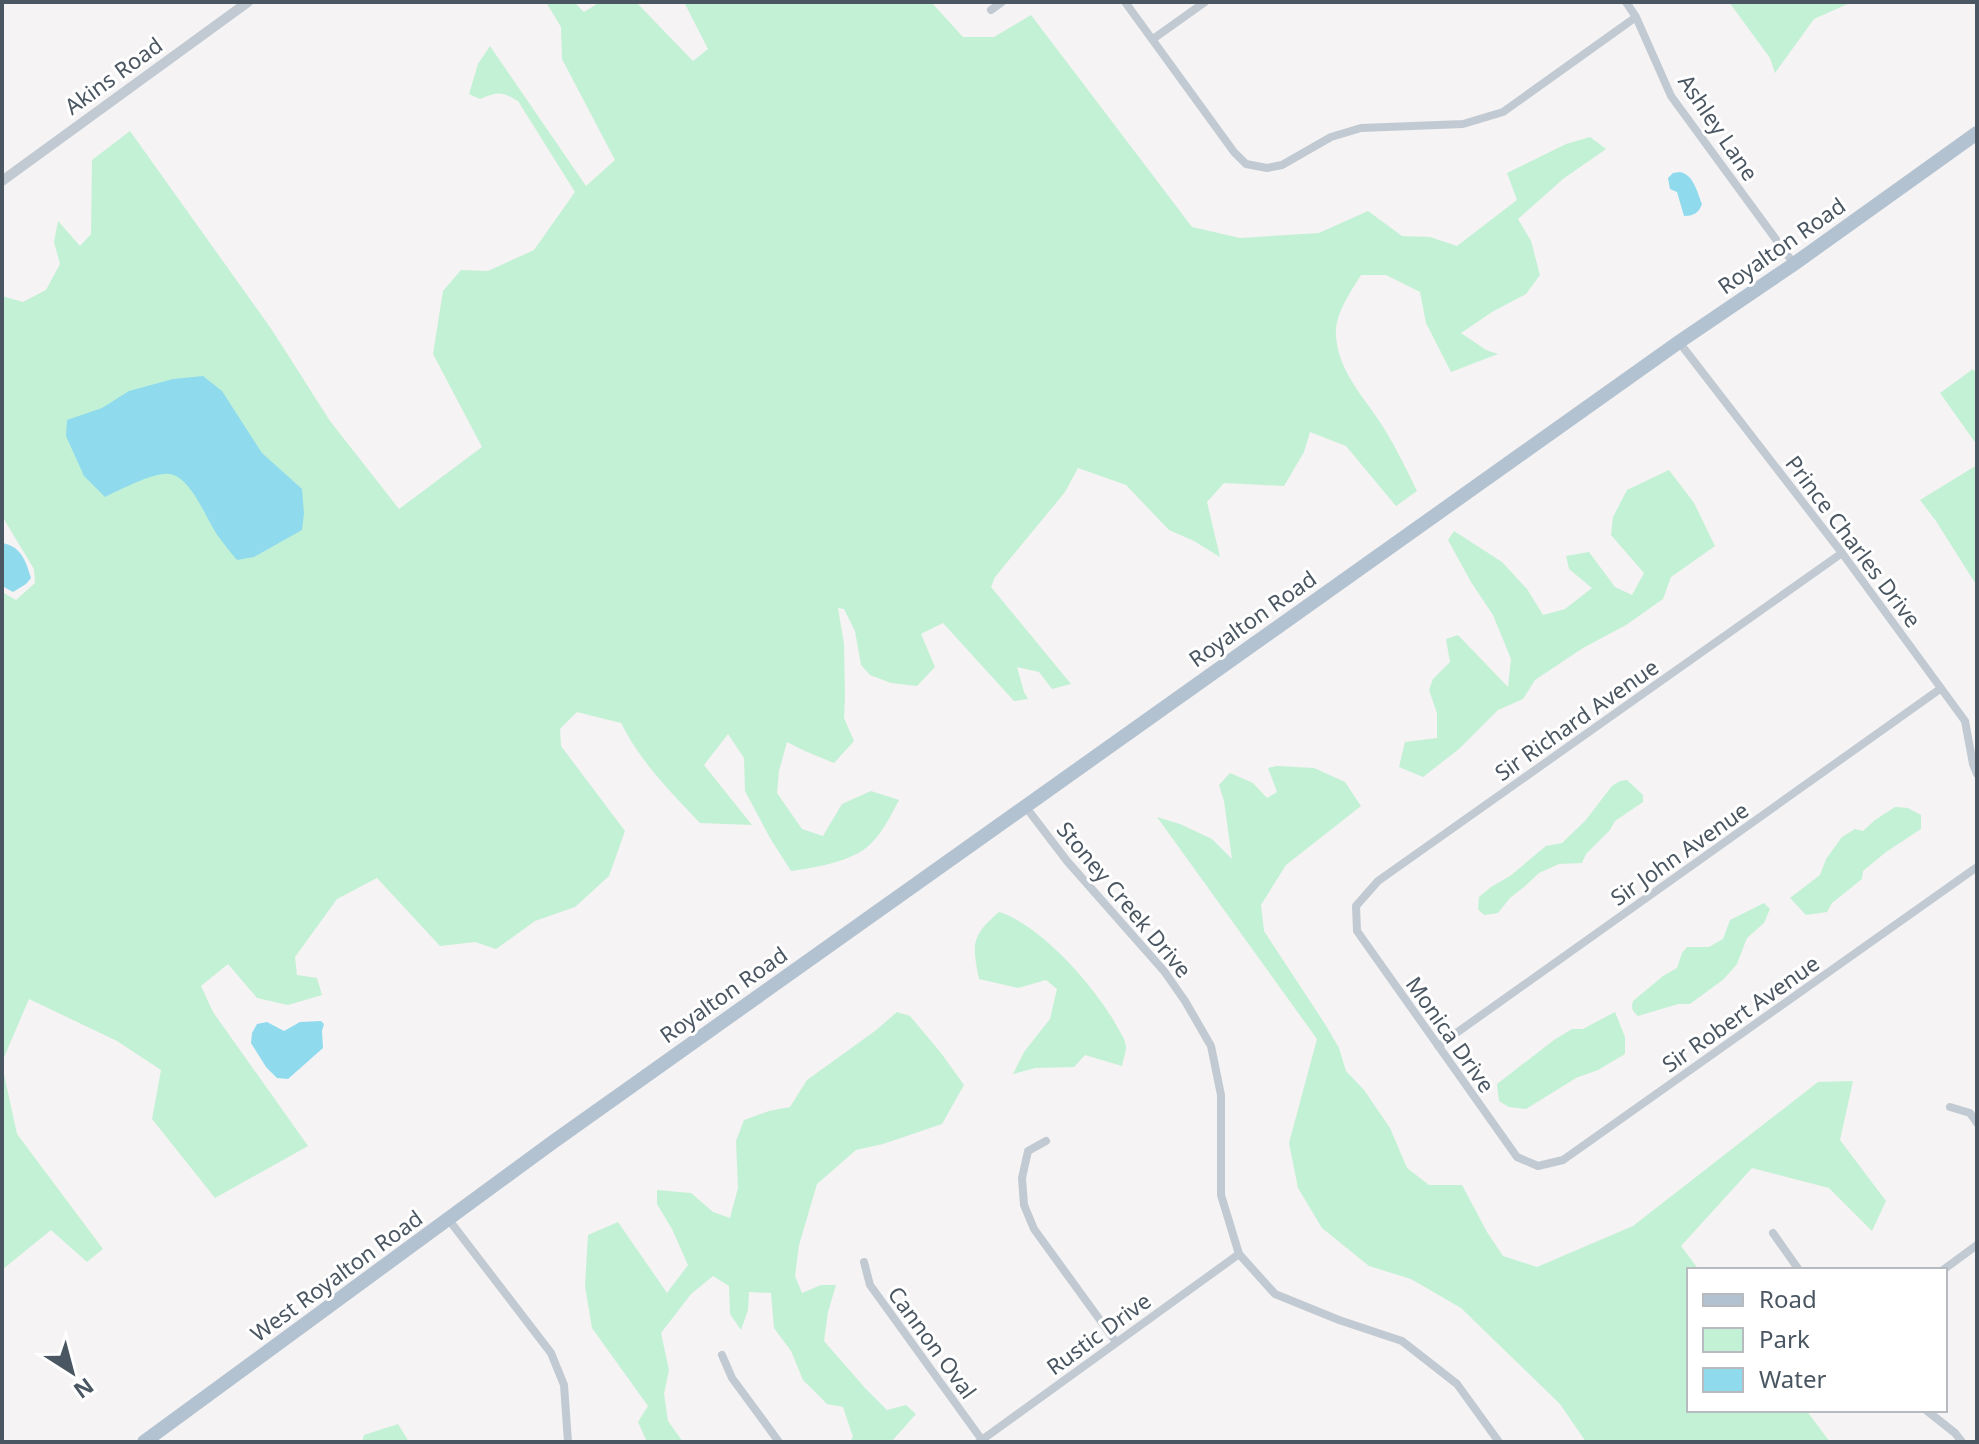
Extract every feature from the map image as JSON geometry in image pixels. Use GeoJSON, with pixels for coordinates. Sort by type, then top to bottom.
{"type":"FeatureCollection","features":[{"type":"Feature","properties":{"kind":"main road","name":"Royalton Road"},"geometry":{"type":"LineString","coordinates":[[553,1142],[1977,133]]}},
{"type":"Feature","properties":{"kind":"main road","name":"West Royalton Road"},"geometry":{"type":"LineString","coordinates":[[144,1442],[553,1142]]}},
{"type":"Feature","properties":{"kind":"street","name":"Akins Road"},"geometry":{"type":"LineString","coordinates":[[2,181],[248,2]]}},
{"type":"Feature","properties":{"kind":"street"},"geometry":{"type":"LineString","coordinates":[[991,10],[1002,2]]}},
{"type":"Feature","properties":{"kind":"street"},"geometry":{"type":"LineString","coordinates":[[1125,2],[1234,152],[1246,164],[1267,168],[1282,165],[1331,137],[1361,128],[1463,124],[1503,112],[1636,17]]}},
{"type":"Feature","properties":{"kind":"street"},"geometry":{"type":"LineString","coordinates":[[1153,39],[1205,2]]}},
{"type":"Feature","properties":{"kind":"street","name":"Ashley Lane"},"geometry":{"type":"LineString","coordinates":[[1626,2],[1636,17],[1671,96],[1794,264]]}},
{"type":"Feature","properties":{"kind":"street","name":"Prince Charles Drive"},"geometry":{"type":"LineString","coordinates":[[1679,342],[1842,553],[1965,721],[1977,774]]}},
{"type":"Feature","properties":{"kind":"street","name":"Sir Richard Avenue"},"geometry":{"type":"LineString","coordinates":[[1357,931],[1356,906],[1378,881],[1842,553]]}},
{"type":"Feature","properties":{"kind":"street","name":"Sir John Avenue"},"geometry":{"type":"LineString","coordinates":[[1438,1046],[1940,689]]}},
{"type":"Feature","properties":{"kind":"street","name":"Stoney Creek Drive"},"geometry":{"type":"LineString","coordinates":[[1025,806],[1067,861],[1164,971],[1211,1046],[1221,1095],[1221,1195],[1239,1254],[1275,1294],[1402,1341],[1457,1384],[1499,1442]]}},
{"type":"Feature","properties":{"kind":"street","name":"Sir Robert Avenue"},"geometry":{"type":"LineString","coordinates":[[1517,1157],[1538,1166],[1563,1160],[1977,867]]}},
{"type":"Feature","properties":{"kind":"street","name":"Monica Drive"},"geometry":{"type":"LineString","coordinates":[[1357,931],[1517,1157]]}},
{"type":"Feature","properties":{"kind":"street"},"geometry":{"type":"LineString","coordinates":[[1950,1107],[1970,1113],[1977,1123]]}},
{"type":"Feature","properties":{"kind":"street"},"geometry":{"type":"LineString","coordinates":[[1046,1141],[1028,1151],[1022,1178],[1024,1205],[1034,1229],[1116,1342]]}},
{"type":"Feature","properties":{"kind":"street"},"geometry":{"type":"LineString","coordinates":[[449,1220],[551,1353],[564,1385],[568,1442]]}},
{"type":"Feature","properties":{"kind":"street"},"geometry":{"type":"LineString","coordinates":[[1773,1233],[1798,1268]]}},
{"type":"Feature","properties":{"kind":"street"},"geometry":{"type":"LineString","coordinates":[[1946,1268],[1977,1245]]}},
{"type":"Feature","properties":{"kind":"street","name":"Rustic Drive"},"geometry":{"type":"LineString","coordinates":[[980,1441],[1239,1254]]}},
{"type":"Feature","properties":{"kind":"street","name":"Cannon Oval"},"geometry":{"type":"LineString","coordinates":[[864,1262],[870,1285],[980,1441]]}},
{"type":"Feature","properties":{"kind":"street"},"geometry":{"type":"LineString","coordinates":[[722,1355],[732,1378],[779,1442]]}},
{"type":"Feature","properties":{"kind":"street"},"geometry":{"type":"LineString","coordinates":[[1929,1412],[1962,1442]]}},
{"type":"Feature","properties":{"kind":"green space"},"geometry":{"type":"Polygon","coordinates":[[[546,2],[574,2],[584,12],[600,2],[636,2],[693,61],[708,49],[684,2],[931,2],[963,37],[994,37],[1031,15],[1192,227],[1240,238],[1319,233],[1368,211],[1402,236],[1430,237],[1457,246],[1517,200],[1507,173],[1566,144],[1590,137],[1606,149],[1563,179],[1518,219],[1531,241],[1540,275],[1526,294],[1461,333],[1486,350],[1498,354],[1451,372],[1426,323],[1420,292],[1386,275],[1361,275],[1348,297],[1336,329],[1342,363],[1378,419],[1417,491],[1396,506],[1346,446],[1310,432],[1304,452],[1284,486],[1224,483],[1207,502],[1220,557],[1169,530],[1126,485],[1078,468],[1065,492],[995,577],[991,587],[1071,684],[1052,689],[1039,672],[1017,667],[1028,699],[1014,701],[943,623],[921,634],[935,667],[917,686],[891,683],[870,675],[861,665],[855,631],[844,609],[838,608],[844,644],[844,718],[854,741],[834,763],[787,742],[777,793],[802,829],[823,836],[842,804],[871,791],[899,800],[876,838],[859,853],[830,864],[791,871],[745,791],[744,758],[728,734],[704,765],[752,825],[700,823],[647,764],[621,723],[577,712],[560,729],[561,746],[625,831],[609,876],[575,907],[535,921],[496,949],[475,942],[440,946],[377,878],[337,899],[295,957],[297,975],[317,978],[322,995],[288,1005],[257,998],[228,964],[201,986],[213,1012],[308,1146],[215,1198],[152,1119],[161,1070],[117,1041],[29,999],[2,1062],[2,592],[16,600],[35,583],[34,569],[2,516],[2,296],[23,302],[46,290],[60,264],[54,242],[58,221],[80,246],[91,234],[92,160],[130,131],[272,330],[330,421],[399,509],[482,447],[433,354],[443,291],[461,270],[488,271],[534,250],[575,192],[518,101],[503,94],[480,99],[469,94],[478,64],[490,46],[586,186],[615,160],[562,59],[561,27],[546,2]]]}},
{"type":"Feature","properties":{"kind":"green space"},"geometry":{"type":"Polygon","coordinates":[[[1729,2],[1852,2],[1814,19],[1775,73],[1770,58],[1729,2]]]}},
{"type":"Feature","properties":{"kind":"green space"},"geometry":{"type":"Polygon","coordinates":[[[1973,369],[1977,374],[1977,445],[1940,393],[1973,369]]]}},
{"type":"Feature","properties":{"kind":"green space"},"geometry":{"type":"Polygon","coordinates":[[[1977,465],[1977,586],[1920,500],[1977,465]]]}},
{"type":"Feature","properties":{"kind":"green space"},"geometry":{"type":"Polygon","coordinates":[[[1669,470],[1694,503],[1715,546],[1671,577],[1663,599],[1535,680],[1523,699],[1498,710],[1459,749],[1423,777],[1399,767],[1405,742],[1437,738],[1437,713],[1429,690],[1433,679],[1450,662],[1446,639],[1458,635],[1508,687],[1511,659],[1493,615],[1448,540],[1454,531],[1502,562],[1527,589],[1543,615],[1565,609],[1592,588],[1569,569],[1566,556],[1589,552],[1615,587],[1632,595],[1644,573],[1611,535],[1613,517],[1627,490],[1669,470]]]}},
{"type":"Feature","properties":{"kind":"green space"},"geometry":{"type":"Polygon","coordinates":[[[1268,768],[1314,768],[1345,782],[1361,806],[1286,865],[1261,905],[1264,931],[1325,1024],[1339,1048],[1346,1071],[1364,1090],[1390,1128],[1407,1168],[1429,1185],[1462,1185],[1503,1256],[1537,1267],[1633,1226],[1818,1082],[1853,1081],[1840,1140],[1886,1201],[1872,1231],[1829,1188],[1752,1168],[1681,1246],[1698,1268],[1687,1268],[1687,1412],[1808,1412],[1830,1442],[1586,1442],[1560,1404],[1461,1308],[1411,1279],[1369,1266],[1322,1228],[1298,1188],[1289,1143],[1317,1039],[1157,817],[1212,839],[1232,859],[1219,785],[1230,773],[1253,783],[1267,798],[1277,792],[1268,768]]]}},
{"type":"Feature","properties":{"kind":"green space"},"geometry":{"type":"Polygon","coordinates":[[[1627,780],[1643,795],[1643,802],[1615,821],[1586,854],[1582,863],[1559,864],[1539,873],[1498,913],[1484,915],[1478,909],[1479,897],[1546,846],[1562,843],[1585,821],[1612,786],[1627,780]]]}},
{"type":"Feature","properties":{"kind":"green space"},"geometry":{"type":"Polygon","coordinates":[[[1895,807],[1908,808],[1921,815],[1921,829],[1863,871],[1862,879],[1832,903],[1827,912],[1806,915],[1790,898],[1820,875],[1826,859],[1842,837],[1855,829],[1863,831],[1895,807]]]}},
{"type":"Feature","properties":{"kind":"green space"},"geometry":{"type":"Polygon","coordinates":[[[1764,903],[1770,909],[1764,923],[1747,938],[1737,964],[1724,979],[1690,1004],[1678,1004],[1638,1016],[1634,1013],[1633,1001],[1677,968],[1687,947],[1709,947],[1723,939],[1730,920],[1764,903]]]}},
{"type":"Feature","properties":{"kind":"green space"},"geometry":{"type":"Polygon","coordinates":[[[999,912],[1033,930],[1084,979],[1124,1038],[1126,1049],[1122,1066],[1085,1055],[1074,1067],[1035,1068],[1013,1074],[1024,1052],[1050,1019],[1057,989],[1046,980],[1018,988],[979,979],[976,941],[983,928],[999,912]]]}},
{"type":"Feature","properties":{"kind":"green space"},"geometry":{"type":"Polygon","coordinates":[[[897,1012],[910,1016],[964,1085],[942,1124],[856,1150],[817,1184],[799,1245],[795,1276],[802,1293],[821,1285],[836,1285],[824,1341],[887,1410],[906,1405],[916,1414],[891,1442],[850,1442],[853,1437],[843,1407],[827,1404],[803,1380],[791,1351],[774,1328],[771,1293],[749,1292],[748,1310],[741,1330],[730,1314],[729,1286],[713,1276],[691,1294],[661,1333],[669,1370],[664,1394],[668,1421],[683,1442],[647,1442],[638,1422],[648,1406],[592,1328],[585,1286],[588,1235],[618,1222],[667,1293],[688,1265],[657,1204],[657,1190],[691,1193],[713,1212],[730,1218],[738,1188],[736,1141],[744,1120],[790,1107],[807,1080],[897,1012]]]}},
{"type":"Feature","properties":{"kind":"green space"},"geometry":{"type":"Polygon","coordinates":[[[1615,1012],[1625,1037],[1625,1054],[1598,1070],[1576,1078],[1526,1109],[1509,1107],[1499,1101],[1497,1084],[1554,1040],[1572,1029],[1583,1029],[1615,1012]]]}},
{"type":"Feature","properties":{"kind":"green space"},"geometry":{"type":"Polygon","coordinates":[[[2,1065],[17,1134],[103,1249],[87,1262],[51,1230],[2,1268],[2,1065]]]}},
{"type":"Feature","properties":{"kind":"green space"},"geometry":{"type":"Polygon","coordinates":[[[398,1424],[409,1442],[362,1442],[364,1435],[398,1424]]]}},
{"type":"Feature","properties":{"kind":"water"},"geometry":{"type":"Polygon","coordinates":[[[1680,172],[1692,180],[1702,204],[1697,212],[1684,216],[1677,192],[1670,189],[1668,178],[1680,172]]]}},
{"type":"Feature","properties":{"kind":"water"},"geometry":{"type":"Polygon","coordinates":[[[203,376],[222,391],[262,453],[302,489],[302,530],[254,557],[237,560],[218,536],[191,490],[177,477],[169,474],[155,476],[105,497],[84,476],[66,436],[67,420],[102,408],[129,391],[173,379],[203,376]]]}},
{"type":"Feature","properties":{"kind":"water"},"geometry":{"type":"Polygon","coordinates":[[[2,543],[18,551],[25,560],[31,578],[13,592],[2,586],[2,543]]]}},
{"type":"Feature","properties":{"kind":"water"},"geometry":{"type":"Polygon","coordinates":[[[321,1021],[324,1024],[323,1048],[288,1079],[277,1078],[251,1043],[257,1024],[267,1022],[284,1031],[300,1022],[321,1021]]]}}]}
